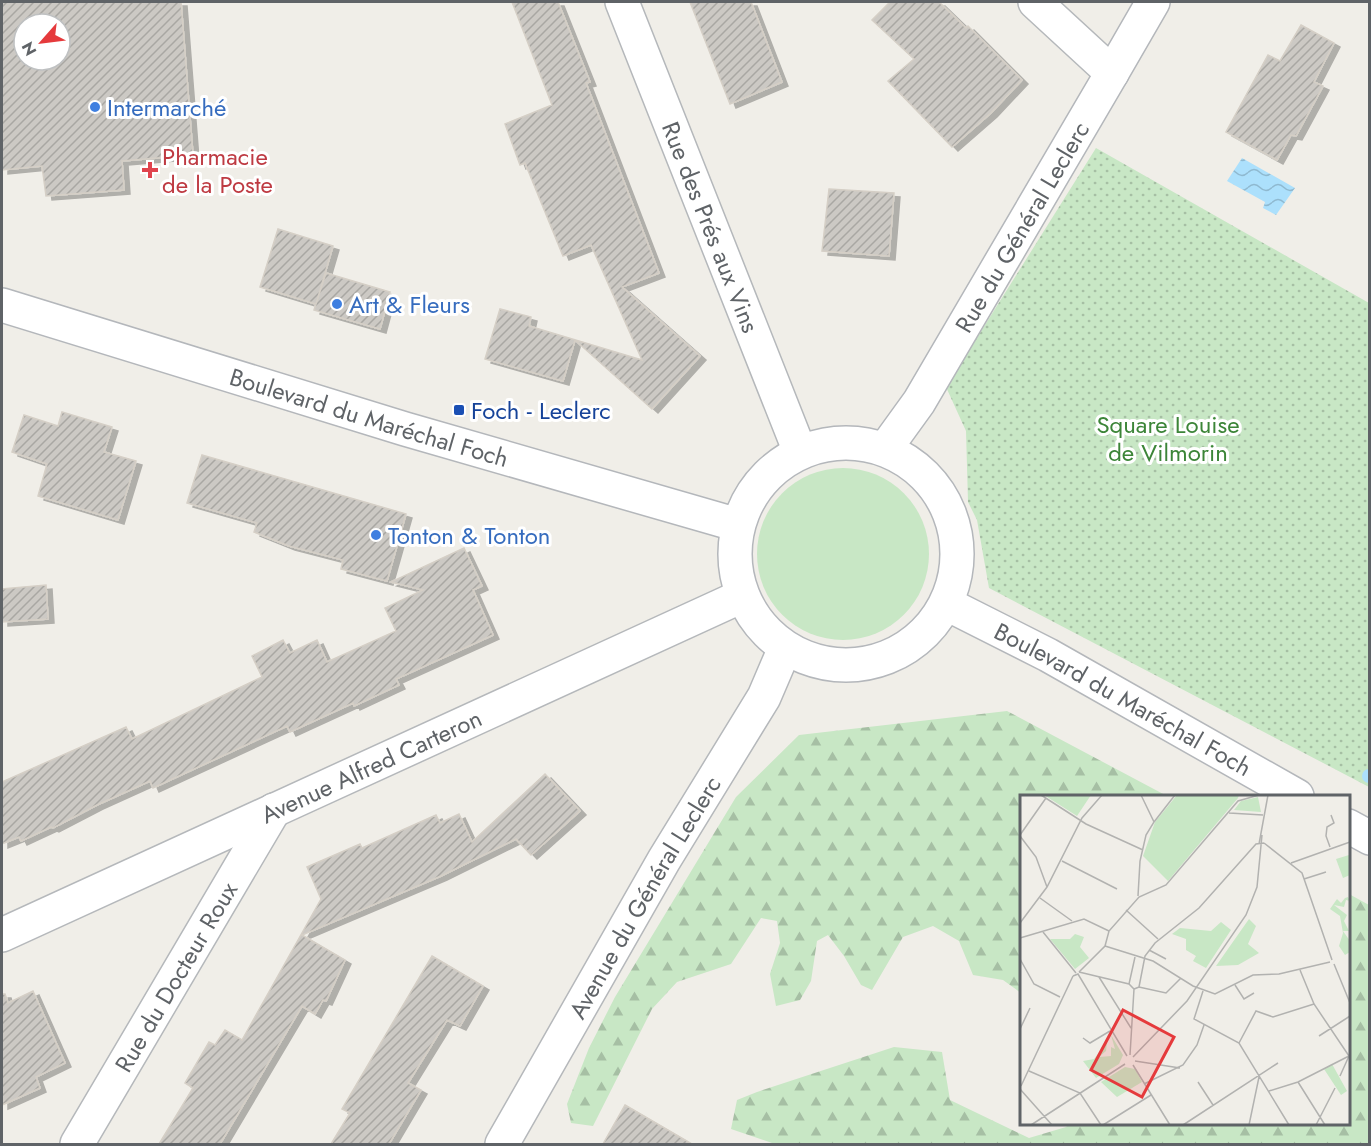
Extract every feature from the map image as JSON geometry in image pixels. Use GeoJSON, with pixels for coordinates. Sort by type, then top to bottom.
{"type":"FeatureCollection","features":[{"type":"Feature","properties":{"kind":"street","name":"Rue des Prés aux Vins"},"geometry":{"type":"LineString","coordinates":[[622,2],[800,452]]}},
{"type":"Feature","properties":{"kind":"street"},"geometry":{"type":"LineString","coordinates":[[1035,2],[1112,73]]}},
{"type":"Feature","properties":{"kind":"street","name":"Rue du Général Leclerc"},"geometry":{"type":"LineString","coordinates":[[885,449],[919,402],[1153,2]]}},
{"type":"Feature","properties":{"kind":"street","name":"Boulevard du Maréchal Foch"},"geometry":{"type":"LineString","coordinates":[[2,305],[405,429],[738,525]]}},
{"type":"Feature","properties":{"kind":"street"},"geometry":{"type":"LineString","coordinates":[[857,442],[885,449],[930,480],[955,528],[958,567],[947,604],[924,634],[893,656],[857,666],[819,663],[785,648],[760,626],[742,596],[734,561],[738,525],[751,495],[772,470],[800,452],[828,444],[857,442]]}},
{"type":"Feature","properties":{"kind":"street","name":"Avenue Alfred Carteron"},"geometry":{"type":"LineString","coordinates":[[2,935],[742,596]]}},
{"type":"Feature","properties":{"kind":"street","name":"Boulevard du Maréchal Foch"},"geometry":{"type":"LineString","coordinates":[[947,604],[1048,655],[1295,795]]}},
{"type":"Feature","properties":{"kind":"street","name":"Avenue du Général Leclerc"},"geometry":{"type":"LineString","coordinates":[[502,1144],[664,860],[764,697],[785,648]]}},
{"type":"Feature","properties":{"kind":"street","name":"Rue du Docteur Roux"},"geometry":{"type":"LineString","coordinates":[[77,1144],[274,810]]}},
{"type":"Feature","properties":{"kind":"street"},"geometry":{"type":"LineString","coordinates":[[1350,827],[1370,838]]}},
{"type":"Feature","properties":{"kind":"green space","name":"Square Louise de Vilmorin"},"geometry":{"type":"Polygon","coordinates":[[[1096,148],[1369,303],[1369,787],[989,588],[977,520],[968,502],[966,431],[946,387],[1096,148]]]}},
{"type":"Feature","properties":{"kind":"green space"},"geometry":{"type":"Polygon","coordinates":[[[843,468],[876,475],[904,493],[922,521],[929,554],[922,587],[904,615],[876,633],[843,640],[810,633],[782,615],[764,587],[757,554],[764,521],[782,493],[810,475],[843,468]]]}},
{"type":"Feature","properties":{"kind":"green space"},"geometry":{"type":"Polygon","coordinates":[[[1007,711],[1165,795],[1020,795],[1020,992],[1003,980],[973,975],[959,941],[933,926],[903,937],[872,990],[861,985],[828,935],[817,941],[811,981],[800,1000],[776,1006],[770,974],[780,943],[777,921],[761,918],[731,964],[677,982],[652,1009],[593,1126],[571,1123],[567,1104],[589,1048],[615,997],[736,797],[799,735],[1007,711]]]}},
{"type":"Feature","properties":{"kind":"green space"},"geometry":{"type":"Polygon","coordinates":[[[1350,895],[1369,905],[1369,1144],[775,1144],[731,1129],[737,1100],[894,1047],[942,1052],[950,1100],[1029,1138],[1068,1125],[1350,1125],[1350,895]]]}},
{"type":"Feature","properties":{"kind":"water"},"geometry":{"type":"Polygon","coordinates":[[[1242,158],[1295,188],[1276,215],[1263,208],[1265,202],[1227,181],[1242,158]]]}},
{"type":"Feature","properties":{"kind":"building","name":"Intermarché"},"geometry":{"type":"Polygon","coordinates":[[[2,2],[181,2],[193,155],[122,161],[124,190],[46,196],[42,166],[2,170],[2,2]]]}},
{"type":"Feature","properties":{"kind":"building"},"geometry":{"type":"Polygon","coordinates":[[[512,2],[558,2],[590,82],[586,83],[659,273],[622,287],[700,356],[652,409],[575,340],[563,381],[485,359],[500,309],[531,317],[529,326],[642,360],[591,245],[563,256],[525,163],[520,165],[505,124],[552,105],[512,2]]]}},
{"type":"Feature","properties":{"kind":"building"},"geometry":{"type":"Polygon","coordinates":[[[690,2],[751,2],[782,82],[730,104],[690,2]]]}},
{"type":"Feature","properties":{"kind":"building"},"geometry":{"type":"Polygon","coordinates":[[[890,2],[939,2],[966,28],[968,26],[1022,80],[991,113],[952,147],[888,81],[914,59],[872,20],[890,2]]]}},
{"type":"Feature","properties":{"kind":"building"},"geometry":{"type":"Polygon","coordinates":[[[1301,25],[1334,43],[1314,82],[1323,86],[1296,136],[1291,135],[1277,160],[1226,132],[1268,55],[1280,61],[1301,25]]]}},
{"type":"Feature","properties":{"kind":"building"},"geometry":{"type":"Polygon","coordinates":[[[829,189],[894,193],[889,256],[822,251],[829,189]]]}},
{"type":"Feature","properties":{"kind":"building"},"geometry":{"type":"Polygon","coordinates":[[[278,229],[333,246],[316,304],[260,287],[278,229]]]}},
{"type":"Feature","properties":{"kind":"building"},"geometry":{"type":"Polygon","coordinates":[[[326,273],[390,292],[380,329],[314,310],[326,273]]]}},
{"type":"Feature","properties":{"kind":"building"},"geometry":{"type":"Polygon","coordinates":[[[62,412],[112,427],[104,452],[136,461],[118,520],[38,496],[47,464],[12,452],[24,415],[58,426],[62,412]]]}},
{"type":"Feature","properties":{"kind":"building"},"geometry":{"type":"Polygon","coordinates":[[[202,455],[406,514],[387,581],[341,569],[343,560],[289,546],[254,532],[257,523],[187,503],[202,455]]]}},
{"type":"Feature","properties":{"kind":"building"},"geometry":{"type":"Polygon","coordinates":[[[464,548],[482,586],[473,590],[493,635],[396,679],[399,685],[354,706],[353,703],[290,732],[287,726],[153,788],[150,781],[53,828],[21,841],[19,837],[2,844],[2,782],[126,727],[132,739],[262,677],[252,656],[283,640],[290,653],[317,640],[327,662],[396,631],[385,608],[423,590],[391,582],[464,548]]]}},
{"type":"Feature","properties":{"kind":"building"},"geometry":{"type":"Polygon","coordinates":[[[46,585],[48,619],[2,622],[2,589],[46,585]]]}},
{"type":"Feature","properties":{"kind":"building"},"geometry":{"type":"Polygon","coordinates":[[[545,774],[580,811],[531,855],[516,839],[441,876],[302,935],[345,960],[326,1001],[323,1000],[315,1014],[302,1006],[220,1144],[159,1144],[193,1088],[185,1083],[209,1042],[215,1045],[225,1030],[242,1040],[321,899],[307,867],[360,844],[362,848],[436,815],[440,823],[459,814],[472,842],[545,774]]]}},
{"type":"Feature","properties":{"kind":"building"},"geometry":{"type":"Polygon","coordinates":[[[432,956],[483,986],[460,1026],[447,1020],[408,1083],[421,1090],[389,1144],[331,1144],[350,1113],[342,1109],[432,956]]]}},
{"type":"Feature","properties":{"kind":"building"},"geometry":{"type":"Polygon","coordinates":[[[33,991],[65,1063],[36,1077],[40,1088],[2,1105],[2,994],[5,994],[8,1003],[33,991]]]}},
{"type":"Feature","properties":{"kind":"building"},"geometry":{"type":"Polygon","coordinates":[[[625,1105],[692,1144],[603,1144],[625,1105]]]}},
{"type":"Feature","properties":{"kind":"place","name":"Intermarché"},"geometry":{"type":"Point","coordinates":[95,107]}},
{"type":"Feature","properties":{"kind":"place","name":"Pharmacie de la Poste"},"geometry":{"type":"Point","coordinates":[150,170]}},
{"type":"Feature","properties":{"kind":"place","name":"Art & Fleurs"},"geometry":{"type":"Point","coordinates":[337,304]}},
{"type":"Feature","properties":{"kind":"place","name":"Foch - Leclerc"},"geometry":{"type":"Point","coordinates":[459,410]}},
{"type":"Feature","properties":{"kind":"place","name":"Tonton & Tonton"},"geometry":{"type":"Point","coordinates":[376,535]}}]}
